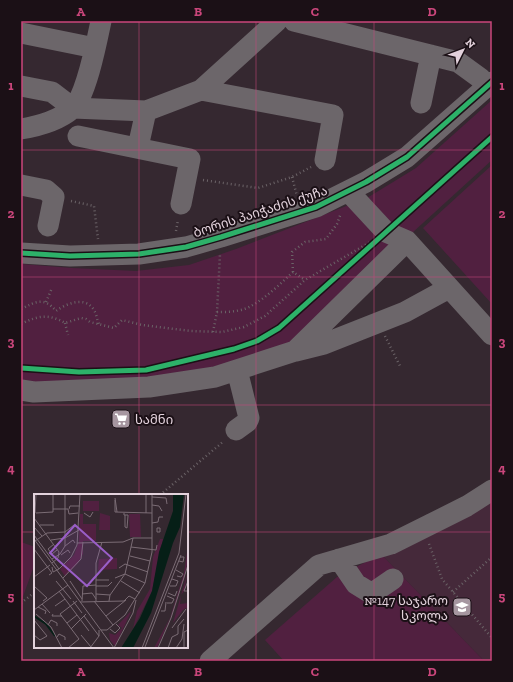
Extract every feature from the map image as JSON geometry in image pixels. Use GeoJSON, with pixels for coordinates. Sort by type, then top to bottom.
{"type":"FeatureCollection","features":[{"type":"Feature","properties":{"kind":"street"},"geometry":{"type":"LineString","coordinates":[[21,129],[36,127],[58,118],[74,108],[84,89],[102,21]]}},
{"type":"Feature","properties":{"kind":"street"},"geometry":{"type":"LineString","coordinates":[[21,86],[52,92],[74,108],[146,111],[201,90],[277,21]]}},
{"type":"Feature","properties":{"kind":"street"},"geometry":{"type":"LineString","coordinates":[[294,21],[458,62],[490,84]]}},
{"type":"Feature","properties":{"kind":"street"},"geometry":{"type":"LineString","coordinates":[[21,33],[94,48]]}},
{"type":"Feature","properties":{"kind":"street"},"geometry":{"type":"LineString","coordinates":[[421,103],[432,55]]}},
{"type":"Feature","properties":{"kind":"street","name":"ბორის პაიჭაძის ქუჩა"},"geometry":{"type":"LineString","coordinates":[[21,253],[70,256],[139,254],[186,247],[316,206],[353,197],[366,182],[407,157],[490,84]]}},
{"type":"Feature","properties":{"kind":"street"},"geometry":{"type":"LineString","coordinates":[[201,90],[333,115],[325,160]]}},
{"type":"Feature","properties":{"kind":"street"},"geometry":{"type":"LineString","coordinates":[[138,148],[146,111]]}},
{"type":"Feature","properties":{"kind":"street"},"geometry":{"type":"LineString","coordinates":[[78,136],[190,159],[180,204]]}},
{"type":"Feature","properties":{"kind":"street"},"geometry":{"type":"LineString","coordinates":[[21,185],[46,190],[54,197],[48,226]]}},
{"type":"Feature","properties":{"kind":"street"},"geometry":{"type":"LineString","coordinates":[[353,197],[386,232],[407,241],[492,335]]}},
{"type":"Feature","properties":{"kind":"street"},"geometry":{"type":"LineString","coordinates":[[295,351],[407,241]]}},
{"type":"Feature","properties":{"kind":"street"},"geometry":{"type":"LineString","coordinates":[[21,390],[34,392],[149,387],[215,377],[295,351],[324,344],[405,312],[449,288]]}},
{"type":"Feature","properties":{"kind":"street"},"geometry":{"type":"LineString","coordinates":[[236,430],[247,422],[249,418],[237,370]]}},
{"type":"Feature","properties":{"kind":"street"},"geometry":{"type":"LineString","coordinates":[[210,661],[319,565],[391,544],[467,506],[492,490]]}},
{"type":"Feature","properties":{"kind":"street"},"geometry":{"type":"LineString","coordinates":[[339,559],[356,584],[369,592],[377,590],[393,579]]}},
{"type":"Feature","properties":{"kind":"path"},"geometry":{"type":"LineString","coordinates":[[186,178],[258,188],[292,177],[325,160]]}},
{"type":"Feature","properties":{"kind":"path"},"geometry":{"type":"LineString","coordinates":[[292,177],[297,196]]}},
{"type":"Feature","properties":{"kind":"path"},"geometry":{"type":"LineString","coordinates":[[54,197],[94,206],[98,239]]}},
{"type":"Feature","properties":{"kind":"path"},"geometry":{"type":"LineString","coordinates":[[217,312],[228,312],[250,307],[272,290],[292,272],[292,252],[305,242],[326,239],[337,224],[341,211],[353,197]]}},
{"type":"Feature","properties":{"kind":"path"},"geometry":{"type":"LineString","coordinates":[[363,253],[386,232]]}},
{"type":"Feature","properties":{"kind":"path"},"geometry":{"type":"LineString","coordinates":[[21,324],[42,316],[56,318],[65,323],[81,318],[114,328],[122,320],[142,325],[191,331],[222,332],[244,327],[265,316],[305,280],[338,262],[386,232]]}},
{"type":"Feature","properties":{"kind":"path"},"geometry":{"type":"LineString","coordinates":[[213,332],[217,312],[220,237]]}},
{"type":"Feature","properties":{"kind":"path"},"geometry":{"type":"LineString","coordinates":[[292,272],[305,280]]}},
{"type":"Feature","properties":{"kind":"path"},"geometry":{"type":"LineString","coordinates":[[46,302],[52,288]]}},
{"type":"Feature","properties":{"kind":"path"},"geometry":{"type":"LineString","coordinates":[[21,309],[35,302],[46,302],[56,311],[56,318]]}},
{"type":"Feature","properties":{"kind":"path"},"geometry":{"type":"LineString","coordinates":[[56,311],[65,305],[79,302],[88,305],[95,311],[99,324]]}},
{"type":"Feature","properties":{"kind":"path"},"geometry":{"type":"LineString","coordinates":[[378,322],[401,368]]}},
{"type":"Feature","properties":{"kind":"path"},"geometry":{"type":"LineString","coordinates":[[65,323],[68,335]]}},
{"type":"Feature","properties":{"kind":"path"},"geometry":{"type":"LineString","coordinates":[[161,494],[236,430]]}},
{"type":"Feature","properties":{"kind":"path"},"geometry":{"type":"LineString","coordinates":[[423,528],[442,579],[492,638]]}},
{"type":"Feature","properties":{"kind":"path"},"geometry":{"type":"LineString","coordinates":[[453,592],[492,557]]}},
{"type":"Feature","properties":{"kind":"path"},"geometry":{"type":"LineString","coordinates":[[21,604],[34,593]]}},
{"type":"Feature","properties":{"kind":"shaded area"},"geometry":{"type":"Polygon","coordinates":[[[492,100],[492,160],[286,348],[151,383],[21,383],[21,264],[136,271],[189,265],[236,249],[367,198],[416,168],[492,100]]]}},
{"type":"Feature","properties":{"kind":"shaded area"},"geometry":{"type":"Polygon","coordinates":[[[492,165],[492,304],[423,228],[492,165]]]}},
{"type":"Feature","properties":{"kind":"shaded area","name":"№147 საჯარო სკოლა"},"geometry":{"type":"Polygon","coordinates":[[[492,495],[492,661],[484,661],[381,554],[492,495]]]}},
{"type":"Feature","properties":{"kind":"shaded area"},"geometry":{"type":"Polygon","coordinates":[[[21,542],[34,547],[34,566],[21,602],[21,542]]]}},
{"type":"Feature","properties":{"kind":"shaded area"},"geometry":{"type":"Polygon","coordinates":[[[381,554],[484,661],[284,661],[265,640],[337,577],[381,554]]]}},
{"type":"Feature","properties":{"kind":"cycle path"},"geometry":{"type":"LineString","coordinates":[[21,253],[70,256],[139,254],[186,247],[316,207],[366,182],[407,157],[492,82]]}},
{"type":"Feature","properties":{"kind":"cycle path"},"geometry":{"type":"LineString","coordinates":[[21,368],[79,372],[146,370],[234,349],[257,341],[279,328],[492,137]]}},
{"type":"Feature","properties":{"kind":"place","name":"სამნი"},"geometry":{"type":"Point","coordinates":[121,419]}},
{"type":"Feature","properties":{"kind":"place","name":"№147 საჯარო სკოლა"},"geometry":{"type":"Point","coordinates":[462,607]}}]}
